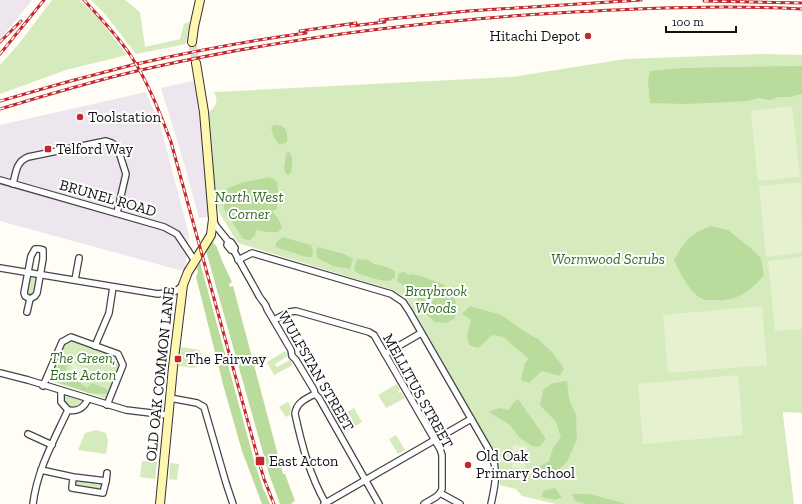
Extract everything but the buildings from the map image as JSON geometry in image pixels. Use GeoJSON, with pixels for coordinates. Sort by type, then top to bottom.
{"type":"FeatureCollection","features":[{"type":"Feature","properties":{"kind":"street"},"geometry":{"type":"LineString","coordinates":[[192,42],[200,0]]}},
{"type":"Feature","properties":{"kind":"street","name":"OLD OAK COMMON LANE"},"geometry":{"type":"LineString","coordinates":[[160,504],[168,415],[183,285],[186,275],[211,235],[213,219],[204,113],[196,63]]}},
{"type":"Feature","properties":{"kind":"street"},"geometry":{"type":"LineString","coordinates":[[13,184],[19,163],[28,157],[106,141],[112,143],[118,149],[126,174],[117,213]]}},
{"type":"Feature","properties":{"kind":"street","name":"BRUNEL ROAD"},"geometry":{"type":"LineString","coordinates":[[0,180],[171,230],[182,240],[195,261]]}},
{"type":"Feature","properties":{"kind":"street","name":"WULFSTAN STREET"},"geometry":{"type":"LineString","coordinates":[[213,219],[216,226],[228,241],[227,245],[231,250],[234,250],[238,260],[267,306],[267,309],[292,356],[314,390],[314,394],[320,400],[379,504]]}},
{"type":"Feature","properties":{"kind":"street"},"geometry":{"type":"LineString","coordinates":[[27,312],[30,300],[37,293],[44,254],[43,250],[39,249],[33,251],[24,294],[30,300]]}},
{"type":"Feature","properties":{"kind":"street"},"geometry":{"type":"LineString","coordinates":[[238,260],[252,253],[391,294],[399,299],[406,307],[488,447],[495,464],[496,482],[491,504]]}},
{"type":"Feature","properties":{"kind":"street"},"geometry":{"type":"LineString","coordinates":[[75,280],[79,258]]}},
{"type":"Feature","properties":{"kind":"street"},"geometry":{"type":"LineString","coordinates":[[0,268],[158,294],[176,291],[183,285]]}},
{"type":"Feature","properties":{"kind":"street"},"geometry":{"type":"LineString","coordinates":[[95,346],[109,313],[113,287]]}},
{"type":"Feature","properties":{"kind":"street","name":"MELLITUS STREET"},"geometry":{"type":"LineString","coordinates":[[274,320],[294,311],[336,322],[372,334],[385,354],[442,455],[442,489],[440,493]]}},
{"type":"Feature","properties":{"kind":"street"},"geometry":{"type":"LineString","coordinates":[[385,354],[421,333]]}},
{"type":"Feature","properties":{"kind":"street"},"geometry":{"type":"LineString","coordinates":[[44,386],[62,342],[71,337],[118,354],[123,365],[107,405]]}},
{"type":"Feature","properties":{"kind":"street"},"geometry":{"type":"LineString","coordinates":[[0,373],[126,410],[168,415]]}},
{"type":"Feature","properties":{"kind":"street"},"geometry":{"type":"LineString","coordinates":[[61,391],[61,402],[68,410],[72,411],[81,409],[88,399]]}},
{"type":"Feature","properties":{"kind":"street"},"geometry":{"type":"LineString","coordinates":[[314,394],[300,403],[296,408],[295,414],[311,473],[325,504],[471,419]]}},
{"type":"Feature","properties":{"kind":"street"},"geometry":{"type":"LineString","coordinates":[[170,398],[197,403],[204,407],[233,504]]}},
{"type":"Feature","properties":{"kind":"street"},"geometry":{"type":"LineString","coordinates":[[33,504],[35,490],[41,470],[68,410]]}},
{"type":"Feature","properties":{"kind":"street"},"geometry":{"type":"LineString","coordinates":[[28,434],[52,445]]}},
{"type":"Feature","properties":{"kind":"street"},"geometry":{"type":"LineString","coordinates":[[41,470],[73,477],[106,481]]}},
{"type":"Feature","properties":{"kind":"street"},"geometry":{"type":"LineString","coordinates":[[73,477],[72,488],[102,493],[107,473]]}},
{"type":"Feature","properties":{"kind":"street"},"geometry":{"type":"LineString","coordinates":[[424,504],[440,493],[460,504]]}},
{"type":"Feature","properties":{"kind":"shaded area"},"geometry":{"type":"Polygon","coordinates":[[[0,0],[32,0],[0,40],[0,0]]]}},
{"type":"Feature","properties":{"kind":"shaded area"},"geometry":{"type":"Polygon","coordinates":[[[197,80],[210,217],[199,218],[161,88],[197,80]]]}},
{"type":"Feature","properties":{"kind":"shaded area"},"geometry":{"type":"Polygon","coordinates":[[[146,92],[160,125],[189,235],[185,269],[179,270],[0,221],[0,125],[146,92]]]}},
{"type":"Feature","properties":{"kind":"green space"},"geometry":{"type":"Polygon","coordinates":[[[52,0],[80,0],[99,19],[127,55],[66,70],[0,94],[0,65],[18,45],[52,0]]]}},
{"type":"Feature","properties":{"kind":"green space"},"geometry":{"type":"Polygon","coordinates":[[[91,0],[125,0],[140,12],[145,47],[180,39],[184,24],[189,22],[186,44],[136,54],[106,15],[91,0]]]}},
{"type":"Feature","properties":{"kind":"green space","name":"Wormwood Scrubs"},"geometry":{"type":"Polygon","coordinates":[[[762,54],[802,55],[802,413],[783,412],[794,504],[556,504],[522,496],[516,489],[500,485],[498,459],[415,312],[405,297],[392,290],[238,243],[220,214],[216,203],[209,112],[216,103],[214,92],[512,77],[625,59],[762,54]]]}},
{"type":"Feature","properties":{"kind":"green space"},"geometry":{"type":"Polygon","coordinates":[[[802,66],[802,94],[789,97],[778,97],[770,100],[758,98],[747,101],[686,104],[650,103],[648,81],[650,71],[681,68],[802,66]]]}},
{"type":"Feature","properties":{"kind":"green space"},"geometry":{"type":"Polygon","coordinates":[[[792,106],[800,177],[758,181],[751,111],[792,106]]]}},
{"type":"Feature","properties":{"kind":"green space"},"geometry":{"type":"Polygon","coordinates":[[[274,125],[284,127],[287,135],[287,142],[280,145],[273,134],[271,127],[274,125]]]}},
{"type":"Feature","properties":{"kind":"green space"},"geometry":{"type":"Polygon","coordinates":[[[289,152],[292,156],[292,162],[291,173],[289,175],[286,174],[284,169],[286,153],[289,152]]]}},
{"type":"Feature","properties":{"kind":"green space","name":"North West Corner"},"geometry":{"type":"Polygon","coordinates":[[[270,177],[277,182],[278,192],[277,209],[272,211],[279,220],[282,228],[278,232],[256,230],[255,235],[250,240],[243,239],[224,209],[223,191],[240,183],[270,177]]]}},
{"type":"Feature","properties":{"kind":"green space"},"geometry":{"type":"Polygon","coordinates":[[[801,182],[802,253],[766,257],[759,186],[801,182]]]}},
{"type":"Feature","properties":{"kind":"green space"},"geometry":{"type":"Polygon","coordinates":[[[711,226],[728,230],[761,258],[764,275],[753,287],[735,298],[708,300],[699,297],[690,288],[674,260],[681,248],[693,235],[711,226]]]}},
{"type":"Feature","properties":{"kind":"green space"},"geometry":{"type":"Polygon","coordinates":[[[282,237],[311,245],[313,251],[312,257],[306,257],[276,247],[276,243],[282,237]]]}},
{"type":"Feature","properties":{"kind":"green space"},"geometry":{"type":"Polygon","coordinates":[[[212,241],[216,245],[232,282],[229,284],[230,287],[233,286],[283,474],[285,474],[295,501],[291,503],[292,504],[280,504],[269,474],[206,251],[212,241]]]}},
{"type":"Feature","properties":{"kind":"green space"},"geometry":{"type":"Polygon","coordinates":[[[318,247],[344,254],[353,259],[350,269],[333,266],[317,258],[316,250],[318,247]]]}},
{"type":"Feature","properties":{"kind":"green space"},"geometry":{"type":"Polygon","coordinates":[[[802,257],[802,329],[775,331],[768,261],[802,257]]]}},
{"type":"Feature","properties":{"kind":"green space","name":"Braybrook Woods"},"geometry":{"type":"Polygon","coordinates":[[[357,259],[368,260],[374,264],[387,267],[395,271],[395,278],[389,281],[382,280],[356,272],[354,268],[357,259]]]}},
{"type":"Feature","properties":{"kind":"green space"},"geometry":{"type":"Polygon","coordinates":[[[200,262],[255,464],[270,504],[262,504],[242,451],[224,388],[196,277],[198,272],[197,268],[200,262]]]}},
{"type":"Feature","properties":{"kind":"green space","name":"Braybrook Woods"},"geometry":{"type":"Polygon","coordinates":[[[405,272],[408,275],[412,274],[427,278],[444,285],[452,293],[457,305],[455,318],[447,323],[435,322],[422,310],[415,293],[397,281],[399,273],[405,272]]]}},
{"type":"Feature","properties":{"kind":"green space"},"geometry":{"type":"Polygon","coordinates":[[[31,275],[37,277],[34,293],[30,295],[27,292],[31,275]]]}},
{"type":"Feature","properties":{"kind":"green space","name":"Braybrook Woods"},"geometry":{"type":"Polygon","coordinates":[[[470,306],[501,315],[538,339],[552,352],[564,368],[560,376],[542,371],[529,383],[521,380],[525,363],[529,359],[504,337],[492,335],[478,348],[469,345],[467,336],[471,320],[462,314],[470,306]]]}},
{"type":"Feature","properties":{"kind":"green space"},"geometry":{"type":"Polygon","coordinates":[[[762,306],[767,365],[668,373],[663,315],[762,306]]]}},
{"type":"Feature","properties":{"kind":"green space","name":"The Green, East Acton"},"geometry":{"type":"Polygon","coordinates":[[[71,337],[116,355],[119,365],[117,377],[107,399],[47,380],[64,342],[71,337]]]}},
{"type":"Feature","properties":{"kind":"green space"},"geometry":{"type":"Polygon","coordinates":[[[181,347],[199,350],[202,355],[199,359],[198,366],[190,368],[179,366],[181,347]]]}},
{"type":"Feature","properties":{"kind":"green space"},"geometry":{"type":"Polygon","coordinates":[[[285,351],[288,356],[275,364],[277,367],[290,360],[293,365],[274,375],[267,362],[285,351]]]}},
{"type":"Feature","properties":{"kind":"green space"},"geometry":{"type":"Polygon","coordinates":[[[66,360],[68,365],[65,377],[76,380],[87,388],[92,383],[107,389],[107,394],[89,393],[57,382],[54,378],[60,361],[66,360]]]}},
{"type":"Feature","properties":{"kind":"green space"},"geometry":{"type":"Polygon","coordinates":[[[73,364],[91,371],[88,379],[70,372],[73,364]]]}},
{"type":"Feature","properties":{"kind":"green space"},"geometry":{"type":"Polygon","coordinates":[[[738,375],[743,435],[643,444],[638,384],[738,375]]]}},
{"type":"Feature","properties":{"kind":"green space"},"geometry":{"type":"Polygon","coordinates":[[[567,381],[569,399],[576,415],[577,439],[567,462],[555,473],[543,476],[538,467],[549,461],[553,448],[561,437],[556,422],[540,405],[543,390],[552,383],[567,381]]]}},
{"type":"Feature","properties":{"kind":"green space"},"geometry":{"type":"Polygon","coordinates":[[[397,384],[400,390],[398,391],[399,393],[401,392],[405,398],[386,408],[378,395],[397,384]]]}},
{"type":"Feature","properties":{"kind":"green space"},"geometry":{"type":"Polygon","coordinates":[[[64,395],[83,400],[84,403],[76,409],[71,408],[66,405],[62,399],[64,395]]]}},
{"type":"Feature","properties":{"kind":"green space"},"geometry":{"type":"Polygon","coordinates":[[[518,399],[546,439],[539,447],[532,446],[520,438],[510,425],[489,412],[499,408],[509,410],[513,403],[518,399]]]}},
{"type":"Feature","properties":{"kind":"green space"},"geometry":{"type":"Polygon","coordinates":[[[288,402],[291,407],[290,415],[286,417],[279,407],[288,402]]]}},
{"type":"Feature","properties":{"kind":"green space"},"geometry":{"type":"Polygon","coordinates":[[[354,408],[362,422],[344,433],[340,423],[339,424],[336,419],[354,408]]]}},
{"type":"Feature","properties":{"kind":"green space"},"geometry":{"type":"Polygon","coordinates":[[[96,430],[106,433],[108,441],[106,454],[78,450],[85,433],[96,430]]]}},
{"type":"Feature","properties":{"kind":"green space"},"geometry":{"type":"Polygon","coordinates":[[[396,435],[405,450],[398,454],[389,439],[396,435]]]}},
{"type":"Feature","properties":{"kind":"green space"},"geometry":{"type":"Polygon","coordinates":[[[513,445],[527,446],[525,469],[512,468],[513,445]]]}},
{"type":"Feature","properties":{"kind":"green space"},"geometry":{"type":"Polygon","coordinates":[[[142,461],[157,462],[155,479],[140,477],[142,461]]]}},
{"type":"Feature","properties":{"kind":"green space"},"geometry":{"type":"Polygon","coordinates":[[[170,463],[179,464],[177,480],[169,479],[170,463]]]}},
{"type":"Feature","properties":{"kind":"green space"},"geometry":{"type":"Polygon","coordinates":[[[74,478],[103,483],[101,490],[99,491],[74,486],[74,478]]]}},
{"type":"Feature","properties":{"kind":"green space"},"geometry":{"type":"Polygon","coordinates":[[[555,488],[562,497],[555,500],[542,497],[543,491],[555,488]]]}},
{"type":"Feature","properties":{"kind":"green space"},"geometry":{"type":"Polygon","coordinates":[[[572,494],[589,494],[627,504],[586,504],[575,501],[572,494]]]}},
{"type":"Feature","properties":{"kind":"tunnel"},"geometry":{"type":"LineString","coordinates":[[192,42],[196,63]]}},
{"type":"Feature","properties":{"kind":"railway"},"geometry":{"type":"LineString","coordinates":[[0,54],[44,0]]}},
{"type":"Feature","properties":{"kind":"railway"},"geometry":{"type":"LineString","coordinates":[[84,0],[109,27],[131,56],[143,76],[171,142],[259,462],[274,504]]}},
{"type":"Feature","properties":{"kind":"railway"},"geometry":{"type":"LineString","coordinates":[[380,20],[468,11],[641,0]]}},
{"type":"Feature","properties":{"kind":"railway"},"geometry":{"type":"LineString","coordinates":[[704,1],[802,3]]}},
{"type":"Feature","properties":{"kind":"railway"},"geometry":{"type":"LineString","coordinates":[[0,109],[131,72],[255,47],[360,31],[520,15],[631,9],[745,7],[802,9]]}},
{"type":"Feature","properties":{"kind":"railway"},"geometry":{"type":"LineString","coordinates":[[0,42],[21,21]]}},
{"type":"Feature","properties":{"kind":"railway"},"geometry":{"type":"LineString","coordinates":[[351,26],[385,22]]}},
{"type":"Feature","properties":{"kind":"railway"},"geometry":{"type":"LineString","coordinates":[[300,31],[356,23]]}},
{"type":"Feature","properties":{"kind":"railway"},"geometry":{"type":"LineString","coordinates":[[0,101],[153,60],[240,43],[306,33]]}},
{"type":"Feature","properties":{"kind":"place","name":"Hitachi Depot"},"geometry":{"type":"Point","coordinates":[588,36]}},
{"type":"Feature","properties":{"kind":"place","name":"Toolstation"},"geometry":{"type":"Point","coordinates":[80,117]}},
{"type":"Feature","properties":{"kind":"place","name":"Telford Way"},"geometry":{"type":"Point","coordinates":[48,149]}},
{"type":"Feature","properties":{"kind":"place","name":"The Fairway"},"geometry":{"type":"Point","coordinates":[178,359]}},
{"type":"Feature","properties":{"kind":"place","name":"East Acton"},"geometry":{"type":"Point","coordinates":[260,461]}},
{"type":"Feature","properties":{"kind":"place","name":"Old Oak Primary School"},"geometry":{"type":"Point","coordinates":[468,465]}}]}
